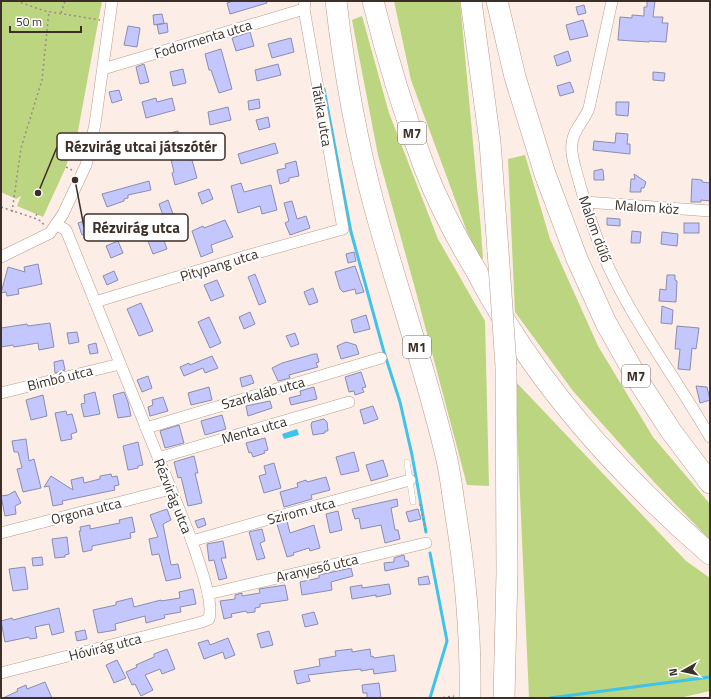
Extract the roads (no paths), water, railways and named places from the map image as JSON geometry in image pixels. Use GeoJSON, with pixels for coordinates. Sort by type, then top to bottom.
{"type":"FeatureCollection","features":[{"type":"Feature","properties":{"kind":"highway","name":"M1"},"geometry":{"type":"LineString","coordinates":[[336,1],[353,114],[365,168],[374,205],[418,351],[447,461],[468,605],[471,658],[465,697]]}},
{"type":"Feature","properties":{"kind":"highway","name":"M7"},"geometry":{"type":"LineString","coordinates":[[373,1],[396,85],[426,170],[448,219],[469,259],[507,324],[564,404],[596,442],[658,506],[710,554]]}},
{"type":"Feature","properties":{"kind":"highway"},"geometry":{"type":"LineString","coordinates":[[471,1],[490,142],[506,366],[507,573],[504,698]]}},
{"type":"Feature","properties":{"kind":"highway","name":"M7"},"geometry":{"type":"LineString","coordinates":[[497,1],[517,85],[545,174],[577,259],[606,323],[641,385],[671,431],[710,483]]}},
{"type":"Feature","properties":{"kind":"street"},"geometry":{"type":"LineString","coordinates":[[1,257],[50,233],[63,214],[86,165],[95,124],[112,1]]}},
{"type":"Feature","properties":{"kind":"street","name":"Malom dűlő"},"geometry":{"type":"LineString","coordinates":[[612,1],[589,108],[585,118],[573,137],[571,144],[573,155],[585,202],[609,267],[666,369],[710,437]]}},
{"type":"Feature","properties":{"kind":"street","name":"Fodormenta utca"},"geometry":{"type":"LineString","coordinates":[[103,69],[305,5]]}},
{"type":"Feature","properties":{"kind":"street","name":"Tátika utca"},"geometry":{"type":"LineString","coordinates":[[305,5],[343,229]]}},
{"type":"Feature","properties":{"kind":"street","name":"Malom köz"},"geometry":{"type":"LineString","coordinates":[[585,202],[710,211]]}},
{"type":"Feature","properties":{"kind":"street","name":"Rézvirág utca"},"geometry":{"type":"LineString","coordinates":[[56,224],[66,230],[192,541],[208,594],[211,612],[209,619]]}},
{"type":"Feature","properties":{"kind":"street","name":"Pitypang utca"},"geometry":{"type":"LineString","coordinates":[[95,302],[246,256],[343,229]]}},
{"type":"Feature","properties":{"kind":"street","name":"Szarkaláb utca"},"geometry":{"type":"LineString","coordinates":[[146,428],[381,358]]}},
{"type":"Feature","properties":{"kind":"street","name":"Bimbó utca"},"geometry":{"type":"LineString","coordinates":[[1,393],[120,364]]}},
{"type":"Feature","properties":{"kind":"street","name":"Menta utca"},"geometry":{"type":"LineString","coordinates":[[158,458],[349,402]]}},
{"type":"Feature","properties":{"kind":"street","name":"Szirom utca"},"geometry":{"type":"LineString","coordinates":[[192,541],[410,480]]}},
{"type":"Feature","properties":{"kind":"street","name":"Orgona utca"},"geometry":{"type":"LineString","coordinates":[[1,533],[171,489]]}},
{"type":"Feature","properties":{"kind":"street","name":"Aranyeső utca"},"geometry":{"type":"LineString","coordinates":[[208,594],[426,543]]}},
{"type":"Feature","properties":{"kind":"street","name":"Hóvirág utca"},"geometry":{"type":"LineString","coordinates":[[1,673],[209,619]]}},
{"type":"Feature","properties":{"kind":"lane"},"geometry":{"type":"LineString","coordinates":[[407,462],[413,502]]}},
{"type":"Feature","properties":{"kind":"water"},"geometry":{"type":"Polygon","coordinates":[[[297,429],[299,435],[284,439],[282,434],[297,429]]]}},
{"type":"Feature","properties":{"kind":"waterway"},"geometry":{"type":"LineString","coordinates":[[324,89],[351,232],[384,352],[400,402],[412,455],[426,532]]}},
{"type":"Feature","properties":{"kind":"waterway"},"geometry":{"type":"LineString","coordinates":[[430,553],[447,641],[430,698]]}},
{"type":"Feature","properties":{"kind":"waterway"},"geometry":{"type":"LineString","coordinates":[[550,698],[710,677]]}},
{"type":"Feature","properties":{"kind":"place","name":"Rézvirág utca"},"geometry":{"type":"Point","coordinates":[75,180]}},
{"type":"Feature","properties":{"kind":"place","name":"Rézvirág utcai játszótér"},"geometry":{"type":"Point","coordinates":[38,193]}}]}
